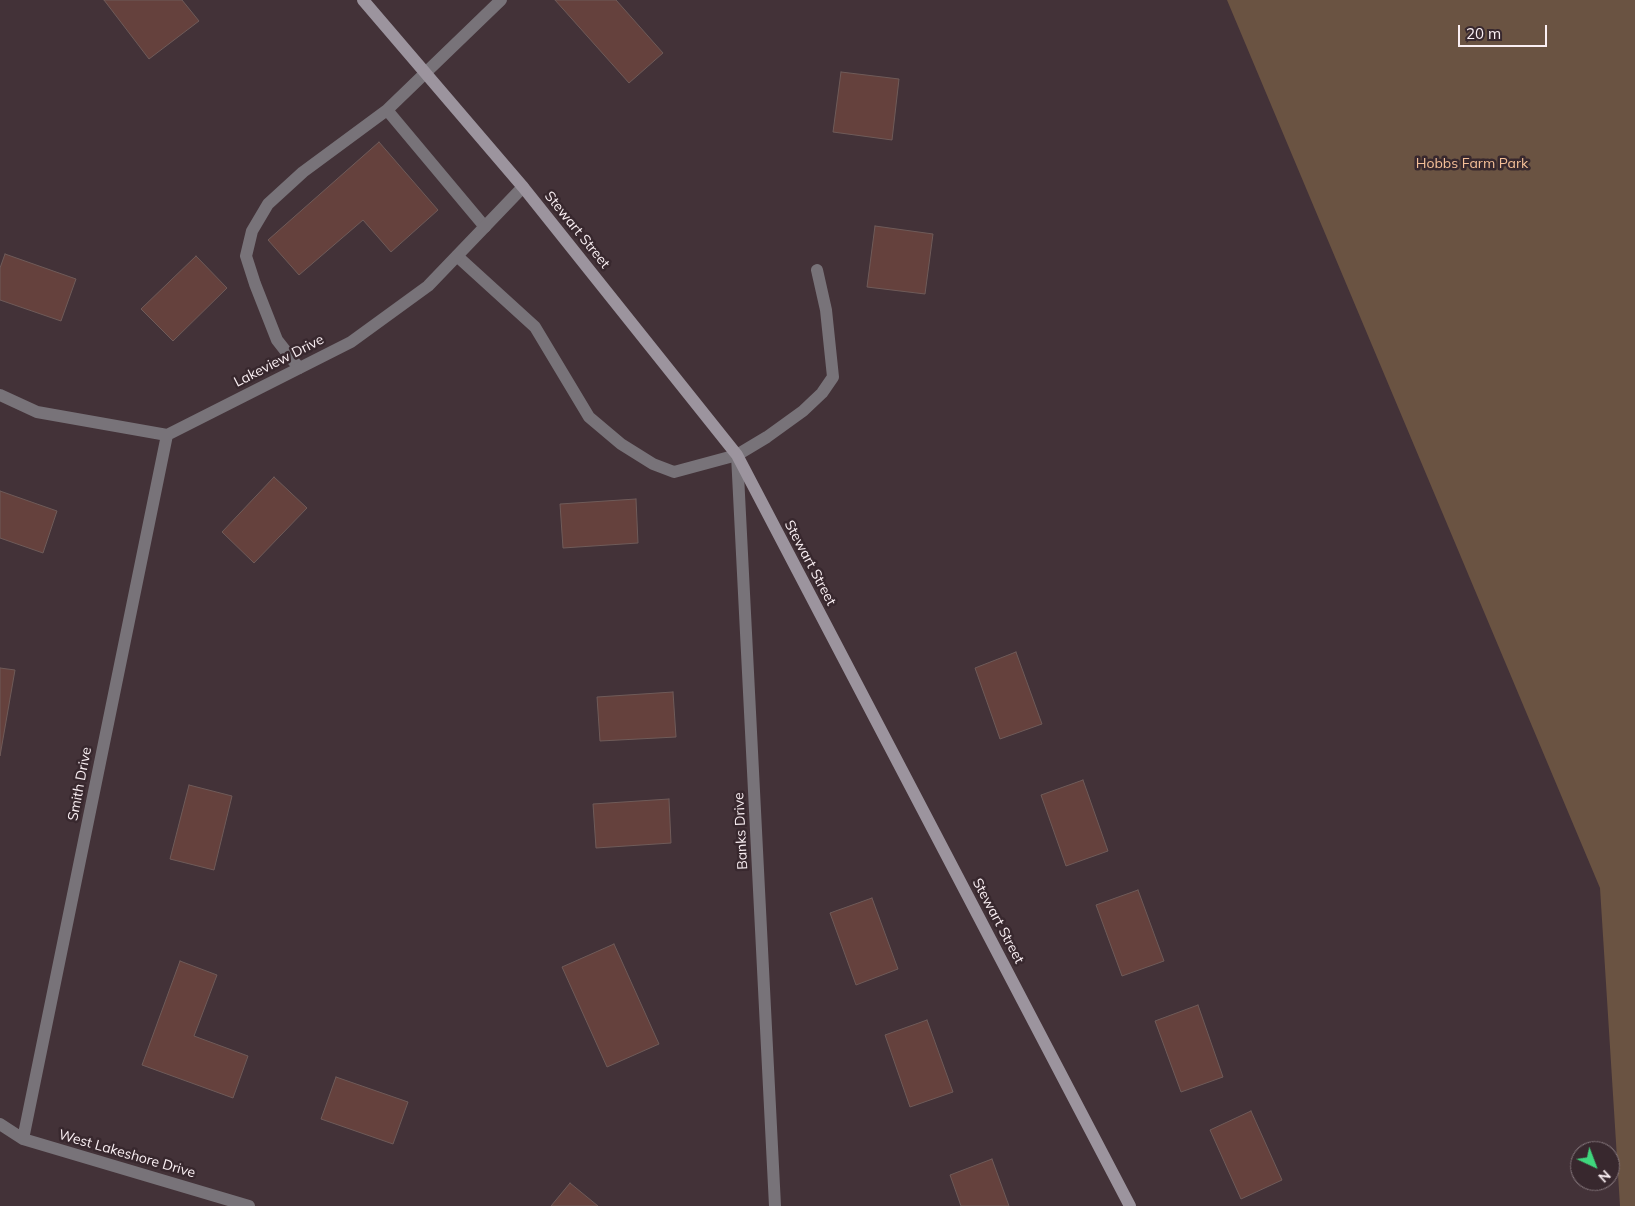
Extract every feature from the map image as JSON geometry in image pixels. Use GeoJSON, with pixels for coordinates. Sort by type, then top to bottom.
{"type":"FeatureCollection","features":[{"type":"Feature","properties":{"kind":"street","name":"Stewart Street"},"geometry":{"type":"LineString","coordinates":[[363,0],[523,187],[737,454],[1130,1206]]}},
{"type":"Feature","properties":{"kind":"street"},"geometry":{"type":"LineString","coordinates":[[299,368],[278,340],[255,284],[246,256],[252,231],[268,204],[303,172],[387,110],[501,0]]}},
{"type":"Feature","properties":{"kind":"street"},"geometry":{"type":"LineString","coordinates":[[387,110],[485,226]]}},
{"type":"Feature","properties":{"kind":"street","name":"Lakeview Drive"},"geometry":{"type":"LineString","coordinates":[[166,435],[351,342],[428,286],[523,187]]}},
{"type":"Feature","properties":{"kind":"street"},"geometry":{"type":"LineString","coordinates":[[457,256],[535,327],[589,417],[621,444],[653,464],[674,472],[737,454],[767,437],[803,411],[822,393],[833,377],[826,310],[817,270]]}},
{"type":"Feature","properties":{"kind":"street"},"geometry":{"type":"LineString","coordinates":[[0,395],[37,412],[166,435]]}},
{"type":"Feature","properties":{"kind":"street","name":"Smith Drive"},"geometry":{"type":"LineString","coordinates":[[24,1139],[166,435]]}},
{"type":"Feature","properties":{"kind":"street","name":"Banks Drive"},"geometry":{"type":"LineString","coordinates":[[737,454],[775,1206]]}},
{"type":"Feature","properties":{"kind":"street","name":"West Lakeshore Drive"},"geometry":{"type":"LineString","coordinates":[[0,1124],[24,1139],[249,1206]]}},
{"type":"Feature","properties":{"kind":"green space","name":"Hobbs Farm Park"},"geometry":{"type":"Polygon","coordinates":[[[1227,0],[1635,0],[1635,1206],[1620,1206],[1620,1141],[1616,1141],[1600,888],[1227,0]]]}},
{"type":"Feature","properties":{"kind":"building"},"geometry":{"type":"Polygon","coordinates":[[[104,0],[182,0],[199,21],[149,59],[104,0]]]}},
{"type":"Feature","properties":{"kind":"building"},"geometry":{"type":"Polygon","coordinates":[[[555,0],[616,0],[663,53],[629,83],[555,0]]]}},
{"type":"Feature","properties":{"kind":"building"},"geometry":{"type":"Polygon","coordinates":[[[841,72],[899,79],[892,140],[833,132],[841,72]]]}},
{"type":"Feature","properties":{"kind":"building"},"geometry":{"type":"Polygon","coordinates":[[[379,142],[438,210],[391,252],[363,220],[299,275],[268,240],[379,142]]]}},
{"type":"Feature","properties":{"kind":"building"},"geometry":{"type":"Polygon","coordinates":[[[875,226],[933,234],[925,294],[867,287],[875,226]]]}},
{"type":"Feature","properties":{"kind":"building"},"geometry":{"type":"Polygon","coordinates":[[[5,254],[76,279],[61,321],[0,300],[0,268],[5,254]]]}},
{"type":"Feature","properties":{"kind":"building"},"geometry":{"type":"Polygon","coordinates":[[[196,256],[227,288],[173,341],[141,309],[196,256]]]}},
{"type":"Feature","properties":{"kind":"building"},"geometry":{"type":"Polygon","coordinates":[[[274,477],[307,508],[254,563],[222,532],[274,477]]]}},
{"type":"Feature","properties":{"kind":"building"},"geometry":{"type":"Polygon","coordinates":[[[0,491],[57,511],[43,553],[0,538],[0,491]]]}},
{"type":"Feature","properties":{"kind":"building"},"geometry":{"type":"Polygon","coordinates":[[[636,499],[638,543],[563,548],[560,504],[636,499]]]}},
{"type":"Feature","properties":{"kind":"building"},"geometry":{"type":"Polygon","coordinates":[[[1016,652],[1042,724],[1000,739],[975,668],[1016,652]]]}},
{"type":"Feature","properties":{"kind":"building"},"geometry":{"type":"Polygon","coordinates":[[[0,668],[15,670],[0,756],[0,668]]]}},
{"type":"Feature","properties":{"kind":"building"},"geometry":{"type":"Polygon","coordinates":[[[673,692],[676,737],[600,741],[597,697],[673,692]]]}},
{"type":"Feature","properties":{"kind":"building"},"geometry":{"type":"Polygon","coordinates":[[[1083,780],[1108,851],[1066,866],[1041,795],[1083,780]]]}},
{"type":"Feature","properties":{"kind":"building"},"geometry":{"type":"Polygon","coordinates":[[[189,785],[232,796],[214,870],[170,859],[189,785]]]}},
{"type":"Feature","properties":{"kind":"building"},"geometry":{"type":"Polygon","coordinates":[[[669,799],[671,843],[596,848],[593,804],[669,799]]]}},
{"type":"Feature","properties":{"kind":"building"},"geometry":{"type":"Polygon","coordinates":[[[1138,890],[1164,961],[1122,976],[1096,905],[1138,890]]]}},
{"type":"Feature","properties":{"kind":"building"},"geometry":{"type":"Polygon","coordinates":[[[872,898],[898,969],[856,985],[830,913],[872,898]]]}},
{"type":"Feature","properties":{"kind":"building"},"geometry":{"type":"Polygon","coordinates":[[[614,944],[659,1044],[607,1067],[562,967],[614,944]]]}},
{"type":"Feature","properties":{"kind":"building"},"geometry":{"type":"Polygon","coordinates":[[[180,961],[217,975],[194,1036],[248,1056],[233,1098],[142,1065],[180,961]]]}},
{"type":"Feature","properties":{"kind":"building"},"geometry":{"type":"Polygon","coordinates":[[[1198,1005],[1223,1077],[1181,1092],[1155,1021],[1198,1005]]]}},
{"type":"Feature","properties":{"kind":"building"},"geometry":{"type":"Polygon","coordinates":[[[927,1020],[953,1092],[910,1107],[885,1035],[927,1020]]]}},
{"type":"Feature","properties":{"kind":"building"},"geometry":{"type":"Polygon","coordinates":[[[336,1077],[408,1102],[393,1144],[321,1119],[336,1077]]]}},
{"type":"Feature","properties":{"kind":"building"},"geometry":{"type":"Polygon","coordinates":[[[1251,1111],[1282,1180],[1241,1199],[1210,1130],[1251,1111]]]}},
{"type":"Feature","properties":{"kind":"building"},"geometry":{"type":"Polygon","coordinates":[[[992,1159],[1009,1206],[961,1206],[950,1175],[992,1159]]]}},
{"type":"Feature","properties":{"kind":"building"},"geometry":{"type":"Polygon","coordinates":[[[570,1183],[598,1206],[551,1206],[570,1183]]]}}]}
